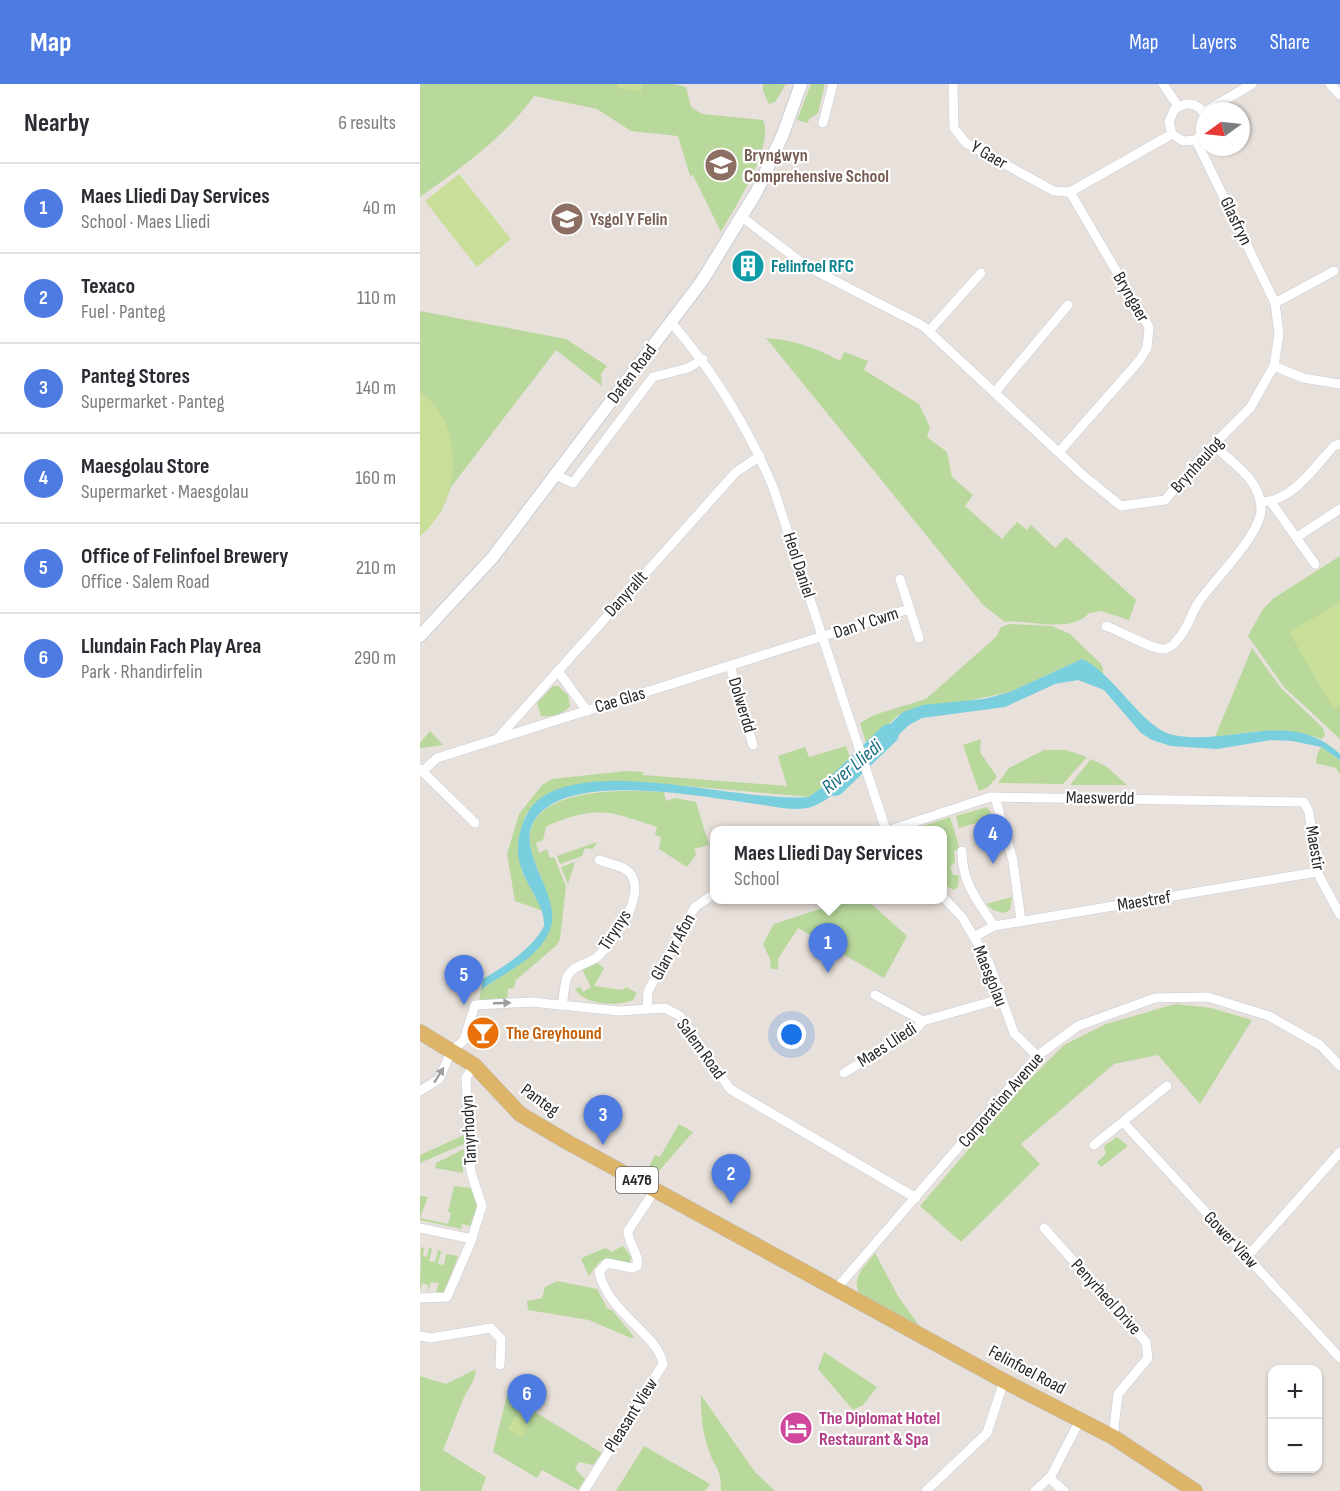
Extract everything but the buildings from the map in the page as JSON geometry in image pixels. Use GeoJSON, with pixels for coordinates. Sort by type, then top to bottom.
{"type":"FeatureCollection","features":[{"type":"Feature","properties":{"kind":"main road","name":"A476"},"geometry":{"type":"LineString","coordinates":[[420,1032],[454,1048]]}},
{"type":"Feature","properties":{"kind":"main road","name":"Panteg"},"geometry":{"type":"LineString","coordinates":[[454,1048],[474,1065],[520,1113],[836,1289]]}},
{"type":"Feature","properties":{"kind":"main road","name":"Felinfoel Road"},"geometry":{"type":"LineString","coordinates":[[836,1289],[1004,1381],[1113,1437],[1195,1491]]}},
{"type":"Feature","properties":{"kind":"street","name":"Dafen Road"},"geometry":{"type":"LineString","coordinates":[[420,636],[493,557],[702,281],[742,217],[783,134],[801,84]]}},
{"type":"Feature","properties":{"kind":"street"},"geometry":{"type":"LineString","coordinates":[[823,123],[833,84]]}},
{"type":"Feature","properties":{"kind":"street","name":"Y Gaer"},"geometry":{"type":"LineString","coordinates":[[953,84],[954,128],[966,143],[1054,190],[1070,192]]}},
{"type":"Feature","properties":{"kind":"street"},"geometry":{"type":"LineString","coordinates":[[1162,84],[1178,106]]}},
{"type":"Feature","properties":{"kind":"street"},"geometry":{"type":"LineString","coordinates":[[1222,102],[1252,84]]}},
{"type":"Feature","properties":{"kind":"street"},"geometry":{"type":"LineString","coordinates":[[1330,84],[1340,95]]}},
{"type":"Feature","properties":{"kind":"street"},"geometry":{"type":"LineString","coordinates":[[1196,105],[1178,106],[1169,122],[1172,134],[1183,141],[1196,140]]}},
{"type":"Feature","properties":{"kind":"street"},"geometry":{"type":"LineString","coordinates":[[1070,192],[1172,134]]}},
{"type":"Feature","properties":{"kind":"street","name":"Glasfryn"},"geometry":{"type":"LineString","coordinates":[[1204,156],[1275,303]]}},
{"type":"Feature","properties":{"kind":"street","name":"Bryngaer"},"geometry":{"type":"LineString","coordinates":[[1059,452],[1139,361],[1147,348],[1149,327],[1070,192]]}},
{"type":"Feature","properties":{"kind":"street","name":"Brynheulog"},"geometry":{"type":"LineString","coordinates":[[742,217],[806,266],[929,331],[1059,452],[1121,506],[1165,500],[1213,445],[1250,408],[1274,366],[1279,334],[1275,303]]}},
{"type":"Feature","properties":{"kind":"street"},"geometry":{"type":"LineString","coordinates":[[1275,303],[1334,271]]}},
{"type":"Feature","properties":{"kind":"street"},"geometry":{"type":"LineString","coordinates":[[929,331],[981,273]]}},
{"type":"Feature","properties":{"kind":"street"},"geometry":{"type":"LineString","coordinates":[[995,392],[1068,305]]}},
{"type":"Feature","properties":{"kind":"street","name":"Heol Daniel"},"geometry":{"type":"LineString","coordinates":[[670,321],[703,359],[740,416],[760,456],[822,637],[865,773],[886,826]]}},
{"type":"Feature","properties":{"kind":"street"},"geometry":{"type":"LineString","coordinates":[[554,474],[573,483],[653,377],[688,368],[703,359]]}},
{"type":"Feature","properties":{"kind":"street"},"geometry":{"type":"LineString","coordinates":[[1274,366],[1303,378],[1340,384]]}},
{"type":"Feature","properties":{"kind":"street"},"geometry":{"type":"LineString","coordinates":[[1260,502],[1271,502],[1309,475],[1334,446],[1340,444]]}},
{"type":"Feature","properties":{"kind":"street"},"geometry":{"type":"LineString","coordinates":[[1106,626],[1151,646],[1162,649],[1171,646],[1188,624],[1198,603],[1256,528],[1260,502],[1254,484],[1213,445]]}},
{"type":"Feature","properties":{"kind":"street","name":"Danyrallt"},"geometry":{"type":"LineString","coordinates":[[498,739],[736,472],[760,456]]}},
{"type":"Feature","properties":{"kind":"street"},"geometry":{"type":"LineString","coordinates":[[1271,502],[1316,564]]}},
{"type":"Feature","properties":{"kind":"street"},"geometry":{"type":"LineString","coordinates":[[1297,537],[1340,509]]}},
{"type":"Feature","properties":{"kind":"street","name":"Dan Y Cwm"},"geometry":{"type":"LineString","coordinates":[[900,579],[919,638]]}},
{"type":"Feature","properties":{"kind":"street","name":"Dan Y Cwm"},"geometry":{"type":"LineString","coordinates":[[822,637],[909,609]]}},
{"type":"Feature","properties":{"kind":"street","name":"Cae Glas"},"geometry":{"type":"LineString","coordinates":[[421,770],[437,758],[822,637]]}},
{"type":"Feature","properties":{"kind":"street","name":"Dolwerdd"},"geometry":{"type":"LineString","coordinates":[[730,666],[753,745]]}},
{"type":"Feature","properties":{"kind":"street"},"geometry":{"type":"LineString","coordinates":[[558,671],[587,711]]}},
{"type":"Feature","properties":{"kind":"street"},"geometry":{"type":"LineString","coordinates":[[421,770],[475,823]]}},
{"type":"Feature","properties":{"kind":"street"},"geometry":{"type":"LineString","coordinates":[[995,797],[1013,861],[1021,921]]}},
{"type":"Feature","properties":{"kind":"street","name":"Maeswerdd"},"geometry":{"type":"LineString","coordinates":[[904,826],[995,797],[1290,801],[1304,802],[1310,812]]}},
{"type":"Feature","properties":{"kind":"street","name":"Maestir"},"geometry":{"type":"LineString","coordinates":[[1310,812],[1317,872],[1340,915]]}},
{"type":"Feature","properties":{"kind":"street"},"geometry":{"type":"LineString","coordinates":[[962,851],[962,869],[968,888],[994,926]]}},
{"type":"Feature","properties":{"kind":"street","name":"Tirynys"},"geometry":{"type":"LineString","coordinates":[[562,1005],[567,978],[578,967],[596,958],[609,944],[625,921],[636,894],[634,880],[627,870],[599,860]]}},
{"type":"Feature","properties":{"kind":"street","name":"Maestref"},"geometry":{"type":"LineString","coordinates":[[974,937],[994,926],[1317,872]]}},
{"type":"Feature","properties":{"kind":"street","name":"Glan yr Afon"},"geometry":{"type":"LineString","coordinates":[[647,1008],[648,991],[695,907],[710,897]]}},
{"type":"Feature","properties":{"kind":"street","name":"Maesgolau"},"geometry":{"type":"LineString","coordinates":[[947,902],[962,918],[989,963],[1014,1033],[1037,1056]]}},
{"type":"Feature","properties":{"kind":"street"},"geometry":{"type":"LineString","coordinates":[[875,995],[923,1021]]}},
{"type":"Feature","properties":{"kind":"street","name":"Corporation Avenue"},"geometry":{"type":"LineString","coordinates":[[836,1289],[1037,1056],[1078,1026],[1155,998],[1208,997],[1269,1016],[1320,1045],[1340,1066]]}},
{"type":"Feature","properties":{"kind":"street","name":"Maes Lliedi"},"geometry":{"type":"LineString","coordinates":[[844,1073],[916,1029],[923,1021],[1000,999]]}},
{"type":"Feature","properties":{"kind":"street","name":"Salem Road"},"geometry":{"type":"LineString","coordinates":[[454,1048],[468,1034],[475,1005],[531,1002],[619,1011],[665,1008],[680,1016],[730,1089],[916,1198]]}},
{"type":"Feature","properties":{"kind":"street"},"geometry":{"type":"LineString","coordinates":[[420,1091],[438,1078],[454,1048]]}},
{"type":"Feature","properties":{"kind":"street","name":"Tanyrhodyn"},"geometry":{"type":"LineString","coordinates":[[420,1298],[447,1297],[472,1239],[482,1206],[471,1172],[466,1078],[474,1065]]}},
{"type":"Feature","properties":{"kind":"street"},"geometry":{"type":"LineString","coordinates":[[1094,1145],[1167,1086]]}},
{"type":"Feature","properties":{"kind":"street","name":"Gower View"},"geometry":{"type":"LineString","coordinates":[[1123,1122],[1340,1358]]}},
{"type":"Feature","properties":{"kind":"street"},"geometry":{"type":"LineString","coordinates":[[1247,1257],[1340,1152]]}},
{"type":"Feature","properties":{"kind":"street","name":"Pleasant View"},"geometry":{"type":"LineString","coordinates":[[584,1491],[663,1364],[655,1345],[631,1323],[606,1291],[599,1272],[608,1263],[632,1268],[637,1266],[638,1259],[629,1242],[628,1231],[655,1190]]}},
{"type":"Feature","properties":{"kind":"street"},"geometry":{"type":"LineString","coordinates":[[420,1228],[472,1239]]}},
{"type":"Feature","properties":{"kind":"street","name":"Penyrheol Drive"},"geometry":{"type":"LineString","coordinates":[[1044,1228],[1146,1342],[1148,1358],[1116,1400],[1113,1437]]}},
{"type":"Feature","properties":{"kind":"street"},"geometry":{"type":"LineString","coordinates":[[420,1336],[431,1338],[491,1328],[501,1339],[500,1365]]}},
{"type":"Feature","properties":{"kind":"street"},"geometry":{"type":"LineString","coordinates":[[926,1491],[987,1433],[1004,1381]]}},
{"type":"Feature","properties":{"kind":"street"},"geometry":{"type":"LineString","coordinates":[[1035,1491],[1049,1478],[1080,1419]]}},
{"type":"Feature","properties":{"kind":"street"},"geometry":{"type":"LineString","coordinates":[[1049,1478],[1064,1491]]}},
{"type":"Feature","properties":{"kind":"green space","name":"Bryngwyn Comprehensive School"},"geometry":{"type":"Polygon","coordinates":[[[420,84],[673,84],[686,87],[691,107],[702,114],[763,120],[765,131],[763,145],[751,177],[721,232],[693,175],[690,176],[678,136],[631,131],[597,109],[534,96],[496,139],[420,197],[420,84]]]}},
{"type":"Feature","properties":{"kind":"green space"},"geometry":{"type":"Polygon","coordinates":[[[618,84],[642,84],[641,92],[617,88],[618,84]]]}},
{"type":"Feature","properties":{"kind":"green space"},"geometry":{"type":"Polygon","coordinates":[[[763,84],[786,84],[775,102],[769,104],[763,91],[763,84]]]}},
{"type":"Feature","properties":{"kind":"green space"},"geometry":{"type":"Polygon","coordinates":[[[811,84],[825,84],[818,113],[809,119],[808,123],[797,120],[811,84]]]}},
{"type":"Feature","properties":{"kind":"green space"},"geometry":{"type":"Polygon","coordinates":[[[459,174],[511,239],[477,267],[425,201],[459,174]]]}},
{"type":"Feature","properties":{"kind":"green space"},"geometry":{"type":"Polygon","coordinates":[[[420,311],[566,339],[607,366],[601,374],[602,386],[556,350],[451,487],[442,510],[420,536],[420,311]]]}},
{"type":"Feature","properties":{"kind":"green space"},"geometry":{"type":"Polygon","coordinates":[[[766,338],[804,345],[840,361],[844,352],[868,361],[864,370],[919,404],[930,427],[927,437],[947,452],[952,477],[973,495],[965,506],[1002,539],[1017,522],[1027,530],[1031,525],[1055,548],[1066,537],[1136,600],[1129,620],[1101,611],[1089,613],[1072,623],[1005,622],[983,605],[766,338]]]}},
{"type":"Feature","properties":{"kind":"green space"},"geometry":{"type":"Polygon","coordinates":[[[420,392],[435,406],[446,424],[453,464],[444,504],[434,522],[420,536],[420,392]]]}},
{"type":"Feature","properties":{"kind":"green space"},"geometry":{"type":"Polygon","coordinates":[[[1340,556],[1340,739],[1284,687],[1248,636],[1263,609],[1274,598],[1340,556]]]}},
{"type":"Feature","properties":{"kind":"green space"},"geometry":{"type":"Polygon","coordinates":[[[1340,602],[1340,706],[1334,710],[1289,632],[1340,602]]]}},
{"type":"Feature","properties":{"kind":"green space"},"geometry":{"type":"Polygon","coordinates":[[[1010,624],[1052,626],[1070,634],[1100,663],[1103,675],[1082,659],[1010,692],[897,716],[867,746],[860,723],[874,715],[926,699],[997,636],[1001,627],[1010,624]]]}},
{"type":"Feature","properties":{"kind":"green space"},"geometry":{"type":"Polygon","coordinates":[[[1252,648],[1281,688],[1323,728],[1325,735],[1322,739],[1281,731],[1215,737],[1252,648]]]}},
{"type":"Feature","properties":{"kind":"green space"},"geometry":{"type":"Polygon","coordinates":[[[553,686],[558,686],[568,695],[570,706],[557,714],[541,716],[537,703],[553,686]]]}},
{"type":"Feature","properties":{"kind":"green space"},"geometry":{"type":"Polygon","coordinates":[[[430,731],[443,745],[420,748],[420,743],[430,731]]]}},
{"type":"Feature","properties":{"kind":"green space"},"geometry":{"type":"Polygon","coordinates":[[[981,739],[980,752],[997,777],[988,787],[979,791],[963,745],[981,739]]]}},
{"type":"Feature","properties":{"kind":"green space"},"geometry":{"type":"Polygon","coordinates":[[[846,746],[851,761],[847,769],[809,797],[687,786],[586,784],[548,793],[526,814],[518,844],[522,872],[543,911],[515,901],[507,854],[519,814],[542,785],[552,779],[626,771],[643,772],[643,775],[787,786],[778,756],[805,747],[809,757],[846,746]]]}},
{"type":"Feature","properties":{"kind":"green space"},"geometry":{"type":"Polygon","coordinates":[[[1321,747],[1340,760],[1340,774],[1336,768],[1316,763],[1321,747]]]}},
{"type":"Feature","properties":{"kind":"green space"},"geometry":{"type":"Polygon","coordinates":[[[1044,750],[1066,750],[1087,757],[1063,784],[998,783],[1009,768],[1044,750]]]}},
{"type":"Feature","properties":{"kind":"green space"},"geometry":{"type":"Polygon","coordinates":[[[1091,759],[1107,767],[1127,785],[1070,785],[1091,759]]]}},
{"type":"Feature","properties":{"kind":"green space"},"geometry":{"type":"Polygon","coordinates":[[[626,791],[664,792],[666,801],[675,798],[696,802],[709,845],[694,849],[696,855],[687,867],[659,849],[661,837],[655,835],[657,827],[626,817],[603,812],[592,813],[566,819],[546,827],[543,840],[536,843],[539,853],[547,849],[550,858],[554,857],[566,886],[560,939],[557,945],[516,980],[514,988],[508,989],[507,1000],[479,1001],[481,990],[528,958],[550,930],[544,886],[530,845],[532,825],[543,811],[560,801],[580,795],[626,791]]]}},
{"type":"Feature","properties":{"kind":"green space"},"geometry":{"type":"Polygon","coordinates":[[[987,807],[994,818],[959,828],[956,816],[987,807]]]}},
{"type":"Feature","properties":{"kind":"green space"},"geometry":{"type":"Polygon","coordinates":[[[950,817],[960,849],[954,851],[955,862],[950,867],[953,875],[959,875],[958,887],[954,890],[947,886],[947,826],[924,826],[950,817]]]}},
{"type":"Feature","properties":{"kind":"green space"},"geometry":{"type":"Polygon","coordinates":[[[597,842],[593,849],[585,848],[582,856],[560,864],[557,856],[597,842]]]}},
{"type":"Feature","properties":{"kind":"green space"},"geometry":{"type":"Polygon","coordinates":[[[575,862],[568,884],[561,867],[575,862]]]}},
{"type":"Feature","properties":{"kind":"green space"},"geometry":{"type":"Polygon","coordinates":[[[1012,897],[1010,910],[1004,913],[993,910],[986,904],[1012,897]]]}},
{"type":"Feature","properties":{"kind":"green space"},"geometry":{"type":"Polygon","coordinates":[[[835,904],[871,904],[907,936],[884,978],[798,928],[778,959],[778,969],[771,969],[770,959],[763,944],[774,924],[835,904]]]}},
{"type":"Feature","properties":{"kind":"green space"},"geometry":{"type":"Polygon","coordinates":[[[595,962],[604,968],[594,986],[623,990],[626,987],[637,993],[633,1000],[610,1004],[601,1003],[579,994],[575,989],[580,987],[583,992],[591,987],[582,969],[595,962]]]}},
{"type":"Feature","properties":{"kind":"green space"},"geometry":{"type":"Polygon","coordinates":[[[1175,1004],[1211,1008],[1252,1020],[1200,1104],[1158,1055],[1114,1064],[1021,1144],[1040,1164],[961,1242],[920,1206],[1022,1087],[1064,1045],[1106,1024],[1175,1004]]]}},
{"type":"Feature","properties":{"kind":"green space"},"geometry":{"type":"Polygon","coordinates":[[[679,1124],[693,1132],[651,1180],[644,1176],[655,1155],[660,1157],[679,1124]]]}},
{"type":"Feature","properties":{"kind":"green space"},"geometry":{"type":"Polygon","coordinates":[[[464,1135],[464,1144],[420,1163],[420,1155],[464,1135]]]}},
{"type":"Feature","properties":{"kind":"green space"},"geometry":{"type":"Polygon","coordinates":[[[1117,1137],[1128,1146],[1101,1167],[1097,1162],[1106,1154],[1104,1146],[1117,1137]]]}},
{"type":"Feature","properties":{"kind":"green space"},"geometry":{"type":"Polygon","coordinates":[[[464,1149],[463,1173],[435,1168],[436,1163],[464,1149]]]}},
{"type":"Feature","properties":{"kind":"green space"},"geometry":{"type":"Polygon","coordinates":[[[454,1186],[470,1188],[478,1204],[470,1226],[462,1224],[461,1229],[420,1220],[420,1218],[448,1224],[451,1213],[448,1212],[454,1186]]]}},
{"type":"Feature","properties":{"kind":"green space"},"geometry":{"type":"Polygon","coordinates":[[[420,1196],[428,1197],[420,1218],[420,1196]]]}},
{"type":"Feature","properties":{"kind":"green space"},"geometry":{"type":"Polygon","coordinates":[[[623,1246],[631,1257],[630,1262],[603,1260],[589,1276],[581,1259],[606,1248],[611,1252],[623,1246]]]}},
{"type":"Feature","properties":{"kind":"green space"},"geometry":{"type":"Polygon","coordinates":[[[421,1247],[424,1248],[423,1256],[427,1257],[429,1248],[432,1249],[429,1261],[435,1262],[438,1250],[441,1251],[438,1264],[444,1265],[446,1254],[458,1256],[444,1293],[436,1292],[439,1283],[431,1282],[428,1292],[428,1285],[422,1283],[420,1291],[421,1247]]]}},
{"type":"Feature","properties":{"kind":"green space"},"geometry":{"type":"Polygon","coordinates":[[[875,1253],[898,1296],[920,1327],[860,1295],[857,1283],[860,1272],[875,1253]]]}},
{"type":"Feature","properties":{"kind":"green space"},"geometry":{"type":"Polygon","coordinates":[[[557,1281],[597,1289],[607,1308],[613,1311],[634,1337],[631,1338],[589,1320],[528,1310],[527,1301],[542,1298],[545,1287],[557,1281]]]}},
{"type":"Feature","properties":{"kind":"green space"},"geometry":{"type":"Polygon","coordinates":[[[824,1352],[877,1387],[863,1405],[853,1410],[818,1369],[824,1352]]]}},
{"type":"Feature","properties":{"kind":"green space"},"geometry":{"type":"Polygon","coordinates":[[[476,1369],[474,1379],[464,1397],[443,1450],[486,1477],[481,1491],[420,1491],[420,1376],[446,1384],[476,1369]]]}},
{"type":"Feature","properties":{"kind":"green space"},"geometry":{"type":"Polygon","coordinates":[[[507,1395],[602,1453],[593,1465],[579,1462],[575,1469],[585,1479],[578,1490],[542,1470],[537,1478],[493,1452],[507,1395]]]}},
{"type":"Feature","properties":{"kind":"green space"},"geometry":{"type":"Polygon","coordinates":[[[701,1395],[755,1472],[775,1491],[721,1491],[719,1472],[704,1435],[701,1395]]]}},
{"type":"Feature","properties":{"kind":"green space"},"geometry":{"type":"Polygon","coordinates":[[[516,1416],[529,1423],[522,1437],[508,1429],[516,1416]]]}},
{"type":"Feature","properties":{"kind":"green space"},"geometry":{"type":"Polygon","coordinates":[[[644,1446],[710,1484],[705,1491],[616,1491],[644,1446]]]}},
{"type":"Feature","properties":{"kind":"water"},"geometry":{"type":"Polygon","coordinates":[[[1082,659],[1094,666],[1139,712],[1162,731],[1173,735],[1195,737],[1280,730],[1301,733],[1321,740],[1340,754],[1340,760],[1321,747],[1292,741],[1271,740],[1217,749],[1171,746],[1152,740],[1141,733],[1104,690],[1078,680],[1055,684],[1005,707],[922,718],[909,725],[872,760],[867,746],[903,712],[923,705],[984,699],[1010,692],[1082,659]]]}},
{"type":"Feature","properties":{"kind":"water"},"geometry":{"type":"Polygon","coordinates":[[[851,761],[855,776],[829,798],[805,808],[784,808],[708,797],[621,790],[569,797],[549,806],[535,820],[530,834],[531,850],[550,900],[552,916],[549,932],[536,951],[528,958],[481,990],[483,979],[509,963],[533,942],[544,926],[540,907],[525,878],[518,857],[522,827],[530,809],[538,800],[563,787],[594,782],[630,781],[746,794],[809,797],[847,769],[851,761]]]}},
{"type":"Feature","properties":{"kind":"waterway","name":"River Lliedi"},"geometry":{"type":"LineString","coordinates":[[835,786],[889,734]]}},
{"type":"Feature","properties":{"kind":"place","name":"Bryngwyn Comprehensive School"},"geometry":{"type":"Point","coordinates":[721,165]}},
{"type":"Feature","properties":{"kind":"place","name":"Ysgol Y Felin"},"geometry":{"type":"Point","coordinates":[567,219]}},
{"type":"Feature","properties":{"kind":"place","name":"Felinfoel RFC"},"geometry":{"type":"Point","coordinates":[748,266]}},
{"type":"Feature","properties":{"kind":"place","name":"Maesgolau Store"},"geometry":{"type":"Point","coordinates":[993,864]}},
{"type":"Feature","properties":{"kind":"place","name":"Maes Lliedi Day Services"},"geometry":{"type":"Point","coordinates":[828,973]}},
{"type":"Feature","properties":{"kind":"place","name":"Office of Felinfoel Brewery"},"geometry":{"type":"Point","coordinates":[464,1005]}},
{"type":"Feature","properties":{"kind":"place","name":"The Greyhound"},"geometry":{"type":"Point","coordinates":[483,1033]}},
{"type":"Feature","properties":{"kind":"place","name":"Panteg Stores"},"geometry":{"type":"Point","coordinates":[603,1145]}},
{"type":"Feature","properties":{"kind":"place","name":"Texaco"},"geometry":{"type":"Point","coordinates":[731,1204]}},
{"type":"Feature","properties":{"kind":"place","name":"Llundain Fach Play Area"},"geometry":{"type":"Point","coordinates":[527,1424]}},
{"type":"Feature","properties":{"kind":"place","name":"The Diplomat Hotel Restaurant & Spa"},"geometry":{"type":"Point","coordinates":[796,1428]}}]}
